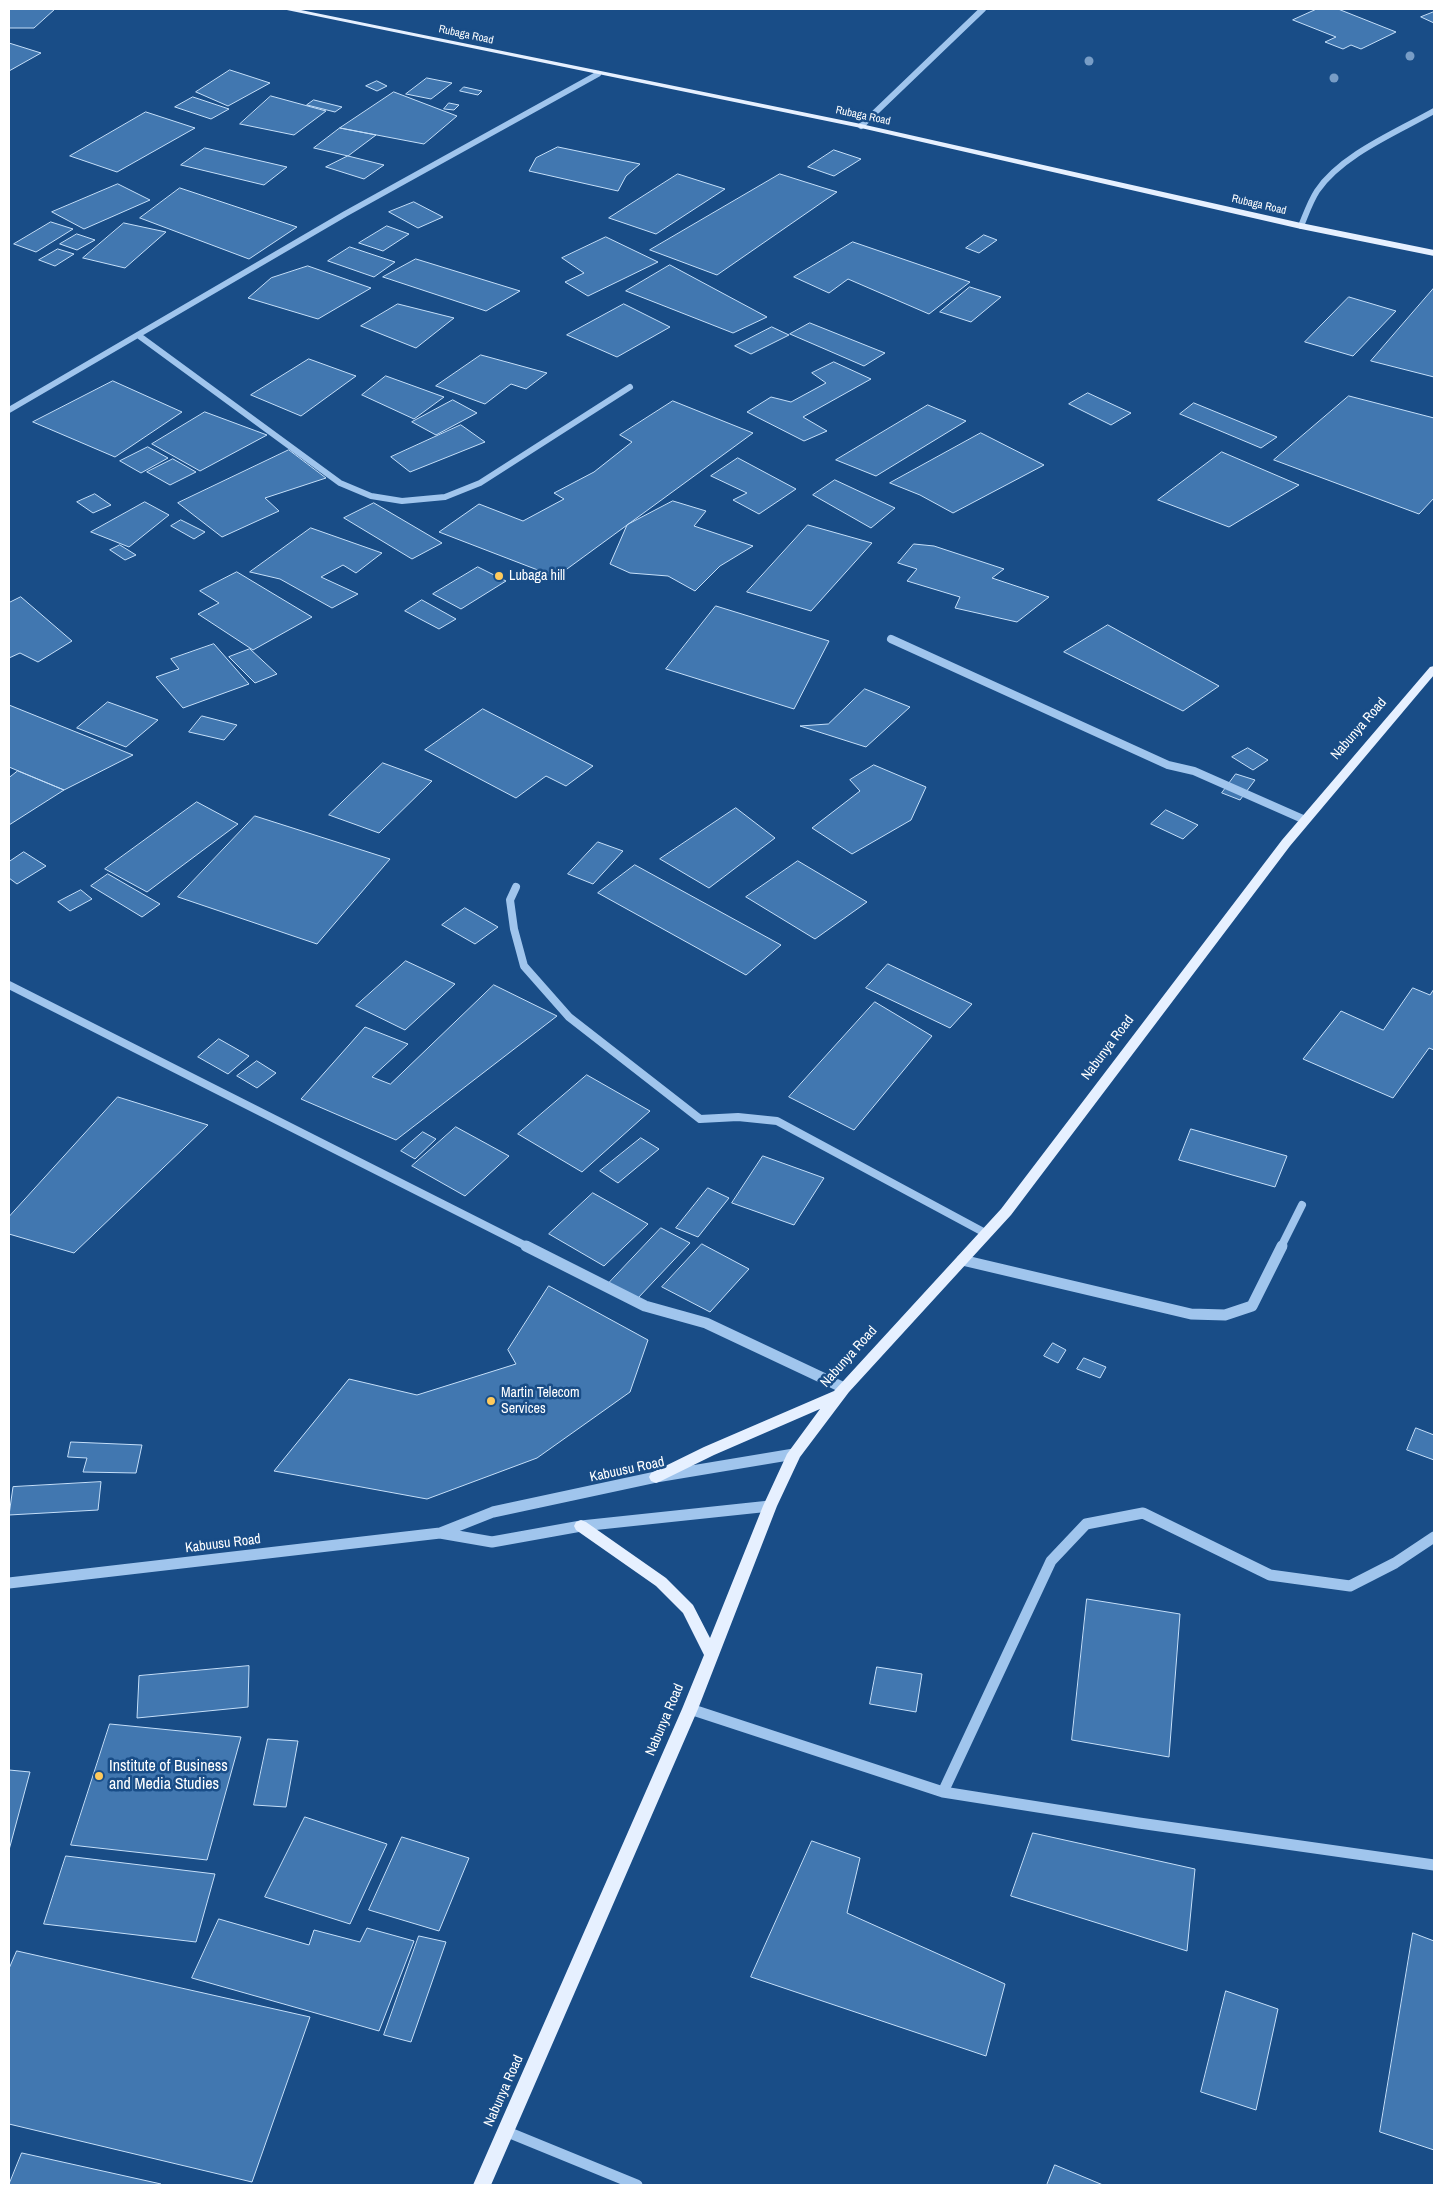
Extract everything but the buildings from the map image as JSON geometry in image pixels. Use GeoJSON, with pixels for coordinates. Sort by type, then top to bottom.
{"type":"FeatureCollection","features":[{"type":"Feature","properties":{"kind":"main road","name":"Rubaga Road"},"geometry":{"type":"LineString","coordinates":[[286,9],[861,126],[1301,226],[1434,253]]}},
{"type":"Feature","properties":{"kind":"main road","name":"Nabunya Road"},"geometry":{"type":"LineString","coordinates":[[482,2185],[690,1709],[770,1506],[794,1454],[841,1392],[1006,1212],[1305,820],[1434,669]]}},
{"type":"Feature","properties":{"kind":"main road"},"geometry":{"type":"LineString","coordinates":[[656,1477],[841,1392]]}},
{"type":"Feature","properties":{"kind":"main road"},"geometry":{"type":"LineString","coordinates":[[581,1526],[661,1582],[688,1609],[712,1657]]}},
{"type":"Feature","properties":{"kind":"street"},"geometry":{"type":"LineString","coordinates":[[861,126],[983,9]]}},
{"type":"Feature","properties":{"kind":"street"},"geometry":{"type":"LineString","coordinates":[[9,410],[345,214],[598,74]]}},
{"type":"Feature","properties":{"kind":"street"},"geometry":{"type":"LineString","coordinates":[[1301,226],[1318,188],[1333,174],[1367,150],[1434,111]]}},
{"type":"Feature","properties":{"kind":"street"},"geometry":{"type":"LineString","coordinates":[[138,335],[340,482],[371,496],[402,501],[445,497],[480,483],[630,386]]}},
{"type":"Feature","properties":{"kind":"street"},"geometry":{"type":"LineString","coordinates":[[890,639],[1168,765],[1194,771],[1305,820]]}},
{"type":"Feature","properties":{"kind":"street"},"geometry":{"type":"LineString","coordinates":[[516,887],[510,900],[514,929],[524,966],[569,1017],[700,1119],[738,1117],[777,1121],[987,1234]]}},
{"type":"Feature","properties":{"kind":"street"},"geometry":{"type":"LineString","coordinates":[[9,985],[645,1306],[706,1323],[841,1392]]}},
{"type":"Feature","properties":{"kind":"street"},"geometry":{"type":"LineString","coordinates":[[962,1260],[1191,1314],[1225,1315],[1252,1306],[1302,1205]]}},
{"type":"Feature","properties":{"kind":"street","name":"Kabuusu Road"},"geometry":{"type":"LineString","coordinates":[[9,1583],[440,1533],[492,1512],[656,1477],[794,1454]]}},
{"type":"Feature","properties":{"kind":"street","name":"Kabuusu Road"},"geometry":{"type":"LineString","coordinates":[[440,1533],[492,1542],[581,1526],[770,1506]]}},
{"type":"Feature","properties":{"kind":"street"},"geometry":{"type":"LineString","coordinates":[[943,1792],[1051,1561],[1086,1524],[1142,1513],[1270,1576],[1350,1586],[1395,1563],[1434,1537]]}},
{"type":"Feature","properties":{"kind":"street"},"geometry":{"type":"LineString","coordinates":[[690,1709],[943,1792],[1139,1824],[1434,1865]]}},
{"type":"Feature","properties":{"kind":"street"},"geometry":{"type":"LineString","coordinates":[[505,2131],[637,2185]]}},
{"type":"Feature","properties":{"kind":"place","name":"Lubaga hill"},"geometry":{"type":"Point","coordinates":[499,576]}},
{"type":"Feature","properties":{"kind":"place","name":"Martin Telecom Services"},"geometry":{"type":"Point","coordinates":[491,1401]}},
{"type":"Feature","properties":{"kind":"place","name":"Institute of Business and Media Studies"},"geometry":{"type":"Point","coordinates":[99,1776]}}]}
